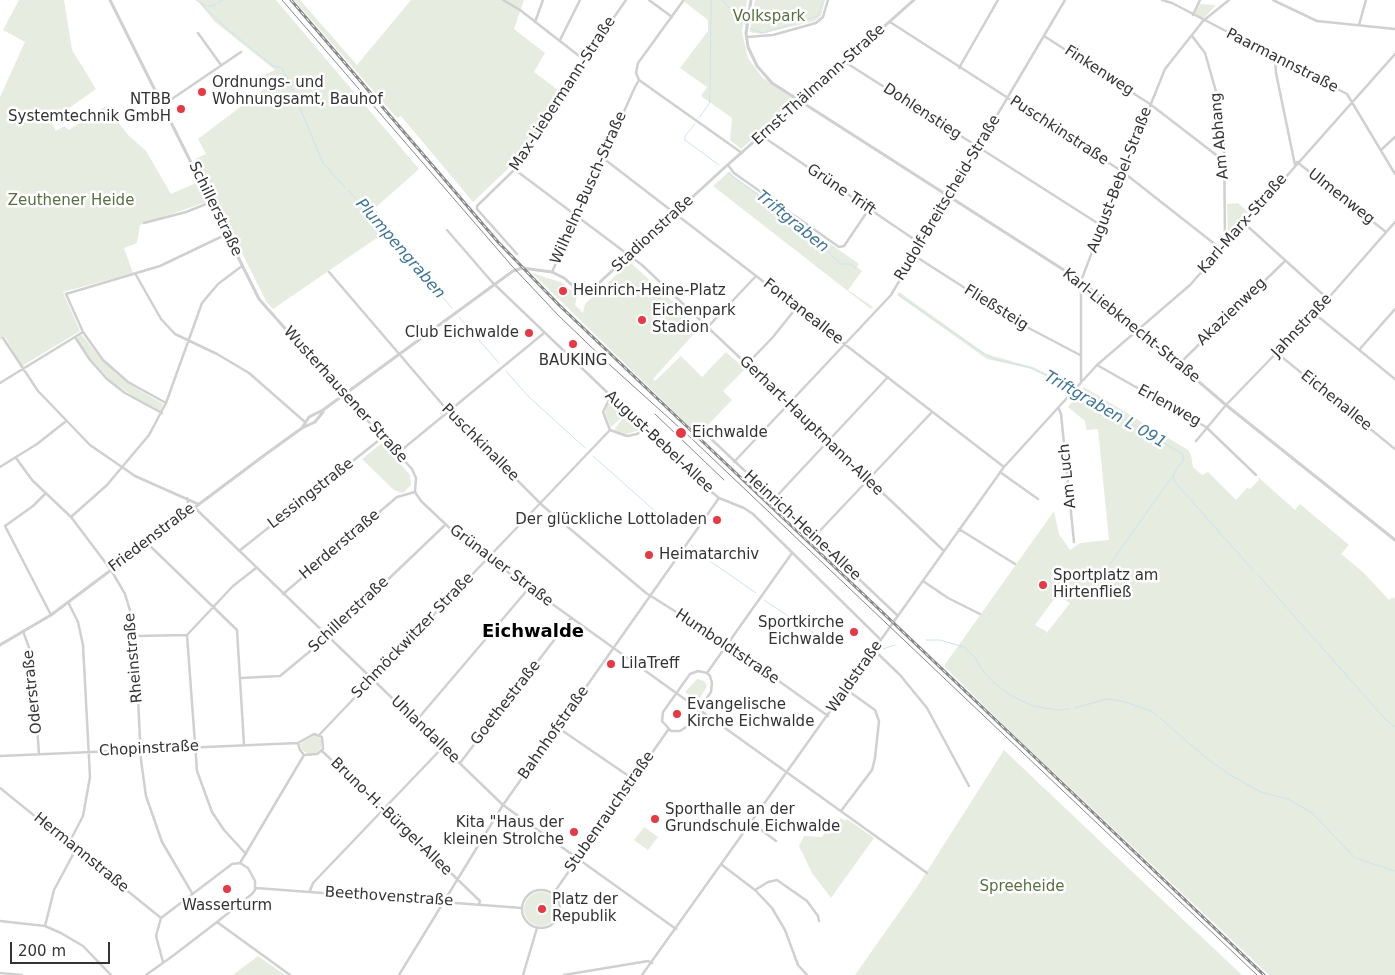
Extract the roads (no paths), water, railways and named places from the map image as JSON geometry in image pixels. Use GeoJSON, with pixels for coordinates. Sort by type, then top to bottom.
{"type":"FeatureCollection","features":[{"type":"Feature","properties":{"kind":"street","name":"Schillerstraße"},"geometry":{"type":"LineString","coordinates":[[110,0],[259,299],[269,311]]}},
{"type":"Feature","properties":{"kind":"street"},"geometry":{"type":"LineString","coordinates":[[505,0],[583,59]]}},
{"type":"Feature","properties":{"kind":"street"},"geometry":{"type":"LineString","coordinates":[[535,22],[543,0]]}},
{"type":"Feature","properties":{"kind":"street"},"geometry":{"type":"LineString","coordinates":[[560,40],[580,0]]}},
{"type":"Feature","properties":{"kind":"street","name":"Max-Liebermann-Straße"},"geometry":{"type":"LineString","coordinates":[[517,254],[477,207],[514,169],[549,110],[626,0]]}},
{"type":"Feature","properties":{"kind":"street"},"geometry":{"type":"LineString","coordinates":[[649,0],[672,17]]}},
{"type":"Feature","properties":{"kind":"street","name":"Karl-Liebknecht-Straße"},"geometry":{"type":"LineString","coordinates":[[751,0],[747,37],[752,56],[760,70],[773,84],[1081,281],[1226,405],[1395,540]]}},
{"type":"Feature","properties":{"kind":"street"},"geometry":{"type":"LineString","coordinates":[[747,37],[773,35],[816,23],[823,17],[828,0]]}},
{"type":"Feature","properties":{"kind":"street","name":"Ernst-Thälmann-Straße"},"geometry":{"type":"LineString","coordinates":[[723,169],[914,0]]}},
{"type":"Feature","properties":{"kind":"street"},"geometry":{"type":"LineString","coordinates":[[959,68],[998,0]]}},
{"type":"Feature","properties":{"kind":"street","name":"Rudolf-Breitscheid-Straße"},"geometry":{"type":"LineString","coordinates":[[734,462],[892,293],[1065,0]]}},
{"type":"Feature","properties":{"kind":"street","name":"Paarmannstraße"},"geometry":{"type":"LineString","coordinates":[[1162,0],[1347,94],[1395,174]]}},
{"type":"Feature","properties":{"kind":"street"},"geometry":{"type":"LineString","coordinates":[[1193,15],[1200,0]]}},
{"type":"Feature","properties":{"kind":"street","name":"August-Bebel-Straße"},"geometry":{"type":"LineString","coordinates":[[1081,382],[1081,281],[1102,226],[1165,69],[1203,21],[1229,0]]}},
{"type":"Feature","properties":{"kind":"street"},"geometry":{"type":"LineString","coordinates":[[1273,0],[1317,21],[1395,29]]}},
{"type":"Feature","properties":{"kind":"street"},"geometry":{"type":"LineString","coordinates":[[1359,26],[1366,0]]}},
{"type":"Feature","properties":{"kind":"street","name":"Wilhelm-Busch-Straße"},"geometry":{"type":"LineString","coordinates":[[552,272],[639,80],[635,71],[637,65],[683,1]]}},
{"type":"Feature","properties":{"kind":"street","name":"Puschkinstraße"},"geometry":{"type":"LineString","coordinates":[[890,22],[1123,172],[1222,249]]}},
{"type":"Feature","properties":{"kind":"street"},"geometry":{"type":"LineString","coordinates":[[198,33],[221,65]]}},
{"type":"Feature","properties":{"kind":"street","name":"Finkenweg"},"geometry":{"type":"LineString","coordinates":[[1044,36],[1150,104],[1224,161]]}},
{"type":"Feature","properties":{"kind":"street","name":"Am Abhang"},"geometry":{"type":"LineString","coordinates":[[1192,36],[1205,53],[1215,84],[1224,161],[1225,239],[1228,241]]}},
{"type":"Feature","properties":{"kind":"street"},"geometry":{"type":"LineString","coordinates":[[163,105],[240,52]]}},
{"type":"Feature","properties":{"kind":"street","name":"Karl-Marx-Straße"},"geometry":{"type":"LineString","coordinates":[[1081,382],[1097,365],[1187,288],[1296,163],[1395,54]]}},
{"type":"Feature","properties":{"kind":"street"},"geometry":{"type":"LineString","coordinates":[[1275,57],[1276,73],[1296,163]]}},
{"type":"Feature","properties":{"kind":"street","name":"Dohlenstieg"},"geometry":{"type":"LineString","coordinates":[[845,62],[1102,226]]}},
{"type":"Feature","properties":{"kind":"street"},"geometry":{"type":"LineString","coordinates":[[639,80],[742,153]]}},
{"type":"Feature","properties":{"kind":"street","name":"Grüne Trift"},"geometry":{"type":"LineString","coordinates":[[762,136],[922,244]]}},
{"type":"Feature","properties":{"kind":"street"},"geometry":{"type":"LineString","coordinates":[[1381,150],[1395,137]]}},
{"type":"Feature","properties":{"kind":"street","name":"Fontaneallee"},"geometry":{"type":"LineString","coordinates":[[603,158],[1004,467]]}},
{"type":"Feature","properties":{"kind":"street","name":"Ulmenweg"},"geometry":{"type":"LineString","coordinates":[[1296,163],[1386,232]]}},
{"type":"Feature","properties":{"kind":"street"},"geometry":{"type":"LineString","coordinates":[[728,165],[734,173],[839,247],[844,246],[869,209]]}},
{"type":"Feature","properties":{"kind":"street","name":"Gerhart-Hauptmann-Allee"},"geometry":{"type":"LineString","coordinates":[[514,169],[630,256],[944,551]]}},
{"type":"Feature","properties":{"kind":"street","name":"Stadionstraße"},"geometry":{"type":"LineString","coordinates":[[552,272],[564,278],[581,293],[586,294],[591,291],[723,169]]}},
{"type":"Feature","properties":{"kind":"street"},"geometry":{"type":"LineString","coordinates":[[144,223],[186,212],[211,202]]}},
{"type":"Feature","properties":{"kind":"street","name":"Jahnstraße"},"geometry":{"type":"LineString","coordinates":[[1196,441],[1226,405],[1328,300],[1395,222]]}},
{"type":"Feature","properties":{"kind":"street"},"geometry":{"type":"LineString","coordinates":[[1244,223],[1328,300]]}},
{"type":"Feature","properties":{"kind":"street","name":"August-Bebel-Allee"},"geometry":{"type":"LineString","coordinates":[[447,230],[494,284],[544,333],[719,498],[748,510],[881,640]]}},
{"type":"Feature","properties":{"kind":"street"},"geometry":{"type":"LineString","coordinates":[[166,403],[133,385],[114,370],[83,332],[66,294],[136,275],[178,259],[227,234]]}},
{"type":"Feature","properties":{"kind":"street","name":"Fließsteig"},"geometry":{"type":"LineString","coordinates":[[915,256],[1021,324],[1080,355]]}},
{"type":"Feature","properties":{"kind":"street","name":"Akazienweg"},"geometry":{"type":"LineString","coordinates":[[1179,364],[1285,261]]}},
{"type":"Feature","properties":{"kind":"street"},"geometry":{"type":"LineString","coordinates":[[71,516],[93,499],[140,448],[162,413],[205,299],[218,284],[243,266]]}},
{"type":"Feature","properties":{"kind":"street","name":"Friedenstraße"},"geometry":{"type":"LineString","coordinates":[[302,428],[305,422],[313,415],[344,395],[515,269],[533,268],[552,272]]}},
{"type":"Feature","properties":{"kind":"street","name":"Puschkinallee"},"geometry":{"type":"LineString","coordinates":[[329,272],[448,412],[540,504],[650,596]]}},
{"type":"Feature","properties":{"kind":"street"},"geometry":{"type":"LineString","coordinates":[[136,275],[160,319],[175,334],[217,354],[249,373],[305,422]]}},
{"type":"Feature","properties":{"kind":"street"},"geometry":{"type":"LineString","coordinates":[[704,331],[756,276]]}},
{"type":"Feature","properties":{"kind":"street"},"geometry":{"type":"LineString","coordinates":[[747,364],[774,336],[796,307]]}},
{"type":"Feature","properties":{"kind":"street"},"geometry":{"type":"LineString","coordinates":[[1359,350],[1395,309]]}},
{"type":"Feature","properties":{"kind":"street","name":"Wusterhausener Straße"},"geometry":{"type":"LineString","coordinates":[[269,311],[416,475],[415,492]]}},
{"type":"Feature","properties":{"kind":"street"},"geometry":{"type":"LineString","coordinates":[[1315,314],[1395,379]]}},
{"type":"Feature","properties":{"kind":"street"},"geometry":{"type":"LineString","coordinates":[[0,382],[83,332]]}},
{"type":"Feature","properties":{"kind":"street"},"geometry":{"type":"LineString","coordinates":[[398,453],[544,333]]}},
{"type":"Feature","properties":{"kind":"street"},"geometry":{"type":"LineString","coordinates":[[75,337],[90,360],[112,383],[125,393],[162,413]]}},
{"type":"Feature","properties":{"kind":"street"},"geometry":{"type":"LineString","coordinates":[[3,338],[39,393],[65,422],[90,445],[122,469],[198,504]]}},
{"type":"Feature","properties":{"kind":"street","name":"Eichenallee"},"geometry":{"type":"LineString","coordinates":[[1277,353],[1395,449]]}},
{"type":"Feature","properties":{"kind":"street","name":"Erlenweg"},"geometry":{"type":"LineString","coordinates":[[1097,365],[1206,427],[1256,475]]}},
{"type":"Feature","properties":{"kind":"street"},"geometry":{"type":"LineString","coordinates":[[774,499],[888,378]]}},
{"type":"Feature","properties":{"kind":"street"},"geometry":{"type":"LineString","coordinates":[[1059,410],[1081,382]]}},
{"type":"Feature","properties":{"kind":"street"},"geometry":{"type":"LineString","coordinates":[[611,396],[603,412],[610,430],[620,435],[629,436],[645,428]]}},
{"type":"Feature","properties":{"kind":"street","name":"Friedenstraße"},"geometry":{"type":"LineString","coordinates":[[0,645],[51,615],[192,508],[302,428],[315,422],[323,410]]}},
{"type":"Feature","properties":{"kind":"street","name":"Waldstraße"},"geometry":{"type":"LineString","coordinates":[[642,975],[847,690],[1000,472],[1059,410]]}},
{"type":"Feature","properties":{"kind":"street","name":"Am Luch"},"geometry":{"type":"LineString","coordinates":[[1059,410],[1061,414],[1074,542]]}},
{"type":"Feature","properties":{"kind":"street"},"geometry":{"type":"LineString","coordinates":[[814,537],[932,412]]}},
{"type":"Feature","properties":{"kind":"street"},"geometry":{"type":"LineString","coordinates":[[0,467],[16,458],[65,422]]}},
{"type":"Feature","properties":{"kind":"street","name":"Schmöckwitzer Straße"},"geometry":{"type":"LineString","coordinates":[[320,734],[610,430]]}},
{"type":"Feature","properties":{"kind":"street","name":"Heinrich-Heine-Allee"},"geometry":{"type":"LineString","coordinates":[[707,435],[898,616]]}},
{"type":"Feature","properties":{"kind":"street","name":"Lessingstraße"},"geometry":{"type":"LineString","coordinates":[[239,551],[383,437]]}},
{"type":"Feature","properties":{"kind":"street","name":"Rheinstraße"},"geometry":{"type":"LineString","coordinates":[[16,458],[32,480],[71,516],[111,570],[128,601],[135,636],[140,750],[144,783],[152,816],[168,855],[192,893]]}},
{"type":"Feature","properties":{"kind":"street"},"geometry":{"type":"LineString","coordinates":[[1000,472],[1038,499]]}},
{"type":"Feature","properties":{"kind":"street","name":"Herderstraße"},"geometry":{"type":"LineString","coordinates":[[283,594],[397,497],[415,492]]}},
{"type":"Feature","properties":{"kind":"street","name":"Grünauer Straße"},"geometry":{"type":"LineString","coordinates":[[415,492],[421,501],[446,524],[488,558],[927,873]]}},
{"type":"Feature","properties":{"kind":"street"},"geometry":{"type":"LineString","coordinates":[[46,493],[33,506],[5,526],[51,615]]}},
{"type":"Feature","properties":{"kind":"street"},"geometry":{"type":"LineString","coordinates":[[187,498],[192,508]]}},
{"type":"Feature","properties":{"kind":"street","name":"Bahnhofstraße"},"geometry":{"type":"LineString","coordinates":[[399,975],[503,804],[719,498]]}},
{"type":"Feature","properties":{"kind":"street","name":"Uhlandallee"},"geometry":{"type":"LineString","coordinates":[[192,508],[503,804],[676,929]]}},
{"type":"Feature","properties":{"kind":"street","name":"Schillerstraße"},"geometry":{"type":"LineString","coordinates":[[240,678],[280,676],[328,636],[446,524]]}},
{"type":"Feature","properties":{"kind":"street"},"geometry":{"type":"LineString","coordinates":[[959,530],[1015,564]]}},
{"type":"Feature","properties":{"kind":"street"},"geometry":{"type":"LineString","coordinates":[[147,543],[238,631],[244,745]]}},
{"type":"Feature","properties":{"kind":"street"},"geometry":{"type":"LineString","coordinates":[[707,673],[792,553]]}},
{"type":"Feature","properties":{"kind":"street"},"geometry":{"type":"LineString","coordinates":[[135,636],[187,634],[233,586],[256,568]]}},
{"type":"Feature","properties":{"kind":"street"},"geometry":{"type":"LineString","coordinates":[[923,581],[948,598],[980,614]]}},
{"type":"Feature","properties":{"kind":"street"},"geometry":{"type":"LineString","coordinates":[[416,721],[529,588]]}},
{"type":"Feature","properties":{"kind":"street","name":"Humboldtstraße"},"geometry":{"type":"LineString","coordinates":[[650,596],[728,645],[828,716]]}},
{"type":"Feature","properties":{"kind":"street"},"geometry":{"type":"LineString","coordinates":[[68,602],[78,622],[84,645],[90,778],[83,816],[69,843]]}},
{"type":"Feature","properties":{"kind":"street","name":"Goethestraße"},"geometry":{"type":"LineString","coordinates":[[460,763],[571,618]]}},
{"type":"Feature","properties":{"kind":"street","name":"Oderstraße"},"geometry":{"type":"LineString","coordinates":[[23,631],[32,656],[39,754]]}},
{"type":"Feature","properties":{"kind":"street"},"geometry":{"type":"LineString","coordinates":[[187,634],[196,771],[212,812],[224,830],[246,854]]}},
{"type":"Feature","properties":{"kind":"street"},"geometry":{"type":"LineString","coordinates":[[874,650],[900,675],[927,708],[970,786]]}},
{"type":"Feature","properties":{"kind":"street"},"geometry":{"type":"LineString","coordinates":[[698,671],[707,673],[712,686],[698,710],[683,730],[676,732],[668,730],[663,723],[662,716],[676,694],[690,674],[698,671]]}},
{"type":"Feature","properties":{"kind":"street"},"geometry":{"type":"LineString","coordinates":[[841,811],[872,770],[879,722],[875,710],[847,690]]}},
{"type":"Feature","properties":{"kind":"street"},"geometry":{"type":"LineString","coordinates":[[557,727],[633,779]]}},
{"type":"Feature","properties":{"kind":"street","name":"Stubenrauchstraße"},"geometry":{"type":"LineString","coordinates":[[553,894],[668,730]]}},
{"type":"Feature","properties":{"kind":"street"},"geometry":{"type":"LineString","coordinates":[[314,734],[320,734],[323,743],[322,751],[312,756],[304,755],[298,743],[314,734]]}},
{"type":"Feature","properties":{"kind":"street","name":"Chopinstraße"},"geometry":{"type":"LineString","coordinates":[[0,756],[298,743]]}},
{"type":"Feature","properties":{"kind":"street"},"geometry":{"type":"LineString","coordinates":[[310,891],[313,883],[384,811],[443,747]]}},
{"type":"Feature","properties":{"kind":"street","name":"Bruno-H.-Bürgel-Allee"},"geometry":{"type":"LineString","coordinates":[[322,751],[480,901],[480,904]]}},
{"type":"Feature","properties":{"kind":"street"},"geometry":{"type":"LineString","coordinates":[[240,864],[304,755]]}},
{"type":"Feature","properties":{"kind":"street","name":"Hermannstraße"},"geometry":{"type":"LineString","coordinates":[[0,788],[161,918]]}},
{"type":"Feature","properties":{"kind":"street"},"geometry":{"type":"LineString","coordinates":[[752,823],[776,841]]}},
{"type":"Feature","properties":{"kind":"street"},"geometry":{"type":"LineString","coordinates":[[45,926],[52,894],[76,849]]}},
{"type":"Feature","properties":{"kind":"street"},"geometry":{"type":"LineString","coordinates":[[146,975],[250,896],[256,888],[250,871],[240,864],[232,864],[161,918],[156,936],[163,962]]}},
{"type":"Feature","properties":{"kind":"street"},"geometry":{"type":"LineString","coordinates":[[722,865],[755,890],[778,917],[798,965],[806,975]]}},
{"type":"Feature","properties":{"kind":"street"},"geometry":{"type":"LineString","coordinates":[[755,890],[768,882],[777,880],[807,901],[818,916],[819,922]]}},
{"type":"Feature","properties":{"kind":"street","name":"Beethovenstraße"},"geometry":{"type":"LineString","coordinates":[[256,888],[522,908]]}},
{"type":"Feature","properties":{"kind":"street"},"geometry":{"type":"LineString","coordinates":[[545,890],[553,894],[559,904],[559,916],[550,926],[537,928],[525,919],[522,908],[525,899],[531,892],[545,890]]}},
{"type":"Feature","properties":{"kind":"street"},"geometry":{"type":"LineString","coordinates":[[0,921],[45,926],[83,946],[111,975]]}},
{"type":"Feature","properties":{"kind":"street"},"geometry":{"type":"LineString","coordinates":[[217,922],[290,975]]}},
{"type":"Feature","properties":{"kind":"street"},"geometry":{"type":"LineString","coordinates":[[523,975],[537,928]]}},
{"type":"Feature","properties":{"kind":"street"},"geometry":{"type":"LineString","coordinates":[[564,975],[648,960],[652,963]]}},
{"type":"Feature","properties":{"kind":"street"},"geometry":{"type":"LineString","coordinates":[[0,973],[22,975]]}},
{"type":"Feature","properties":{"kind":"waterway"},"geometry":{"type":"LineString","coordinates":[[196,0],[206,6],[215,5],[223,0]]}},
{"type":"Feature","properties":{"kind":"waterway","name":"Triftgraben"},"geometry":{"type":"LineString","coordinates":[[699,118],[709,104],[710,96],[711,0]]}},
{"type":"Feature","properties":{"kind":"waterway"},"geometry":{"type":"LineString","coordinates":[[722,0],[750,29],[763,33],[818,16],[823,0]]}},
{"type":"Feature","properties":{"kind":"waterway","name":"Plumpengraben"},"geometry":{"type":"LineString","coordinates":[[201,4],[225,27],[273,66],[282,68],[288,79]]}},
{"type":"Feature","properties":{"kind":"waterway","name":"Plumpengraben"},"geometry":{"type":"LineString","coordinates":[[289,82],[323,163],[345,187]]}},
{"type":"Feature","properties":{"kind":"waterway","name":"Triftgraben"},"geometry":{"type":"LineString","coordinates":[[695,124],[685,136],[685,140],[719,165]]}},
{"type":"Feature","properties":{"kind":"waterway","name":"Triftgraben"},"geometry":{"type":"LineString","coordinates":[[728,173],[793,220],[841,264],[850,264],[856,268]]}},
{"type":"Feature","properties":{"kind":"waterway","name":"Plumpengraben"},"geometry":{"type":"LineString","coordinates":[[348,190],[452,308]]}},
{"type":"Feature","properties":{"kind":"waterway","name":"Triftgraben L 091"},"geometry":{"type":"LineString","coordinates":[[899,295],[994,359],[1031,368],[1079,392],[1182,454],[1184,459],[1173,475],[1174,481],[1253,570]]}},
{"type":"Feature","properties":{"kind":"waterway","name":"Plumpengraben"},"geometry":{"type":"LineString","coordinates":[[459,317],[499,363]]}},
{"type":"Feature","properties":{"kind":"waterway","name":"Plumpengraben"},"geometry":{"type":"LineString","coordinates":[[506,371],[528,396],[585,448]]}},
{"type":"Feature","properties":{"kind":"waterway","name":"Plumpengraben"},"geometry":{"type":"LineString","coordinates":[[593,456],[665,520]]}},
{"type":"Feature","properties":{"kind":"waterway"},"geometry":{"type":"LineString","coordinates":[[1110,564],[1172,477]]}},
{"type":"Feature","properties":{"kind":"waterway","name":"Plumpengraben"},"geometry":{"type":"LineString","coordinates":[[691,545],[710,561],[756,593]]}},
{"type":"Feature","properties":{"kind":"waterway","name":"Triftgraben L 091"},"geometry":{"type":"LineString","coordinates":[[1258,575],[1385,719],[1395,727]]}},
{"type":"Feature","properties":{"kind":"waterway","name":"Plumpengraben"},"geometry":{"type":"LineString","coordinates":[[764,600],[824,640]]}},
{"type":"Feature","properties":{"kind":"waterway","name":"Plumpengraben"},"geometry":{"type":"LineString","coordinates":[[926,640],[940,640],[964,647],[974,656],[983,671],[994,683],[1010,695],[1033,706],[1057,710],[1070,709]]}},
{"type":"Feature","properties":{"kind":"waterway","name":"Plumpengraben"},"geometry":{"type":"LineString","coordinates":[[883,649],[895,645]]}},
{"type":"Feature","properties":{"kind":"waterway","name":"Plumpengraben"},"geometry":{"type":"LineString","coordinates":[[1075,708],[1107,699],[1122,701],[1151,711],[1158,716]]}},
{"type":"Feature","properties":{"kind":"waterway","name":"Plumpengraben"},"geometry":{"type":"LineString","coordinates":[[1160,718],[1205,757],[1230,775],[1261,792],[1288,799],[1312,813],[1355,858],[1395,871]]}},
{"type":"Feature","properties":{"kind":"tram line"},"geometry":{"type":"LineString","coordinates":[[282,0],[512,266],[558,315],[691,438],[1257,975]]}},
{"type":"Feature","properties":{"kind":"tram line"},"geometry":{"type":"LineString","coordinates":[[655,414],[724,480]]}},
{"type":"Feature","properties":{"kind":"railway"},"geometry":{"type":"LineString","coordinates":[[291,0],[498,242],[559,305],[1264,975]]}},
{"type":"Feature","properties":{"kind":"place","name":"Ordnungs- und Wohnungsamt, Bauhof"},"geometry":{"type":"Point","coordinates":[202,92]}},
{"type":"Feature","properties":{"kind":"place","name":"NTBB Systemtechnik GmbH"},"geometry":{"type":"Point","coordinates":[181,109]}},
{"type":"Feature","properties":{"kind":"place","name":"Heinrich-Heine-Platz"},"geometry":{"type":"Point","coordinates":[563,291]}},
{"type":"Feature","properties":{"kind":"place","name":"Eichenpark Stadion"},"geometry":{"type":"Point","coordinates":[642,320]}},
{"type":"Feature","properties":{"kind":"place","name":"Club Eichwalde"},"geometry":{"type":"Point","coordinates":[529,333]}},
{"type":"Feature","properties":{"kind":"place","name":"BAUKING"},"geometry":{"type":"Point","coordinates":[573,344]}},
{"type":"Feature","properties":{"kind":"place","name":"Eichwalde"},"geometry":{"type":"Point","coordinates":[681,433]}},
{"type":"Feature","properties":{"kind":"place","name":"Der glückliche Lottoladen"},"geometry":{"type":"Point","coordinates":[717,520]}},
{"type":"Feature","properties":{"kind":"place","name":"Heimatarchiv"},"geometry":{"type":"Point","coordinates":[649,555]}},
{"type":"Feature","properties":{"kind":"place","name":"Sportplatz am Hirtenfließ"},"geometry":{"type":"Point","coordinates":[1043,585]}},
{"type":"Feature","properties":{"kind":"place","name":"Sportkirche Eichwalde"},"geometry":{"type":"Point","coordinates":[854,632]}},
{"type":"Feature","properties":{"kind":"place","name":"LilaTreff"},"geometry":{"type":"Point","coordinates":[611,664]}},
{"type":"Feature","properties":{"kind":"place","name":"Evangelische Kirche Eichwalde"},"geometry":{"type":"Point","coordinates":[677,714]}},
{"type":"Feature","properties":{"kind":"place","name":"Sporthalle an der Grundschule Eichwalde"},"geometry":{"type":"Point","coordinates":[655,819]}},
{"type":"Feature","properties":{"kind":"place","name":"Kita \"Haus der kleinen Strolche"},"geometry":{"type":"Point","coordinates":[574,832]}},
{"type":"Feature","properties":{"kind":"place","name":"Wasserturm"},"geometry":{"type":"Point","coordinates":[227,889]}},
{"type":"Feature","properties":{"kind":"place","name":"Platz der Republik"},"geometry":{"type":"Point","coordinates":[542,909]}},
{"type":"Feature","properties":{"kind":"district","name":"Eichwalde"},"geometry":{"type":"Point","coordinates":[533,632]}},
{"type":"Feature","properties":{"kind":"park label","name":"Volkspark"},"geometry":{"type":"Point","coordinates":[769,17]}},
{"type":"Feature","properties":{"kind":"park label","name":"Zeuthener Heide"},"geometry":{"type":"Point","coordinates":[71,201]}},
{"type":"Feature","properties":{"kind":"park label","name":"Spreeheide"},"geometry":{"type":"Point","coordinates":[1022,887]}}]}
